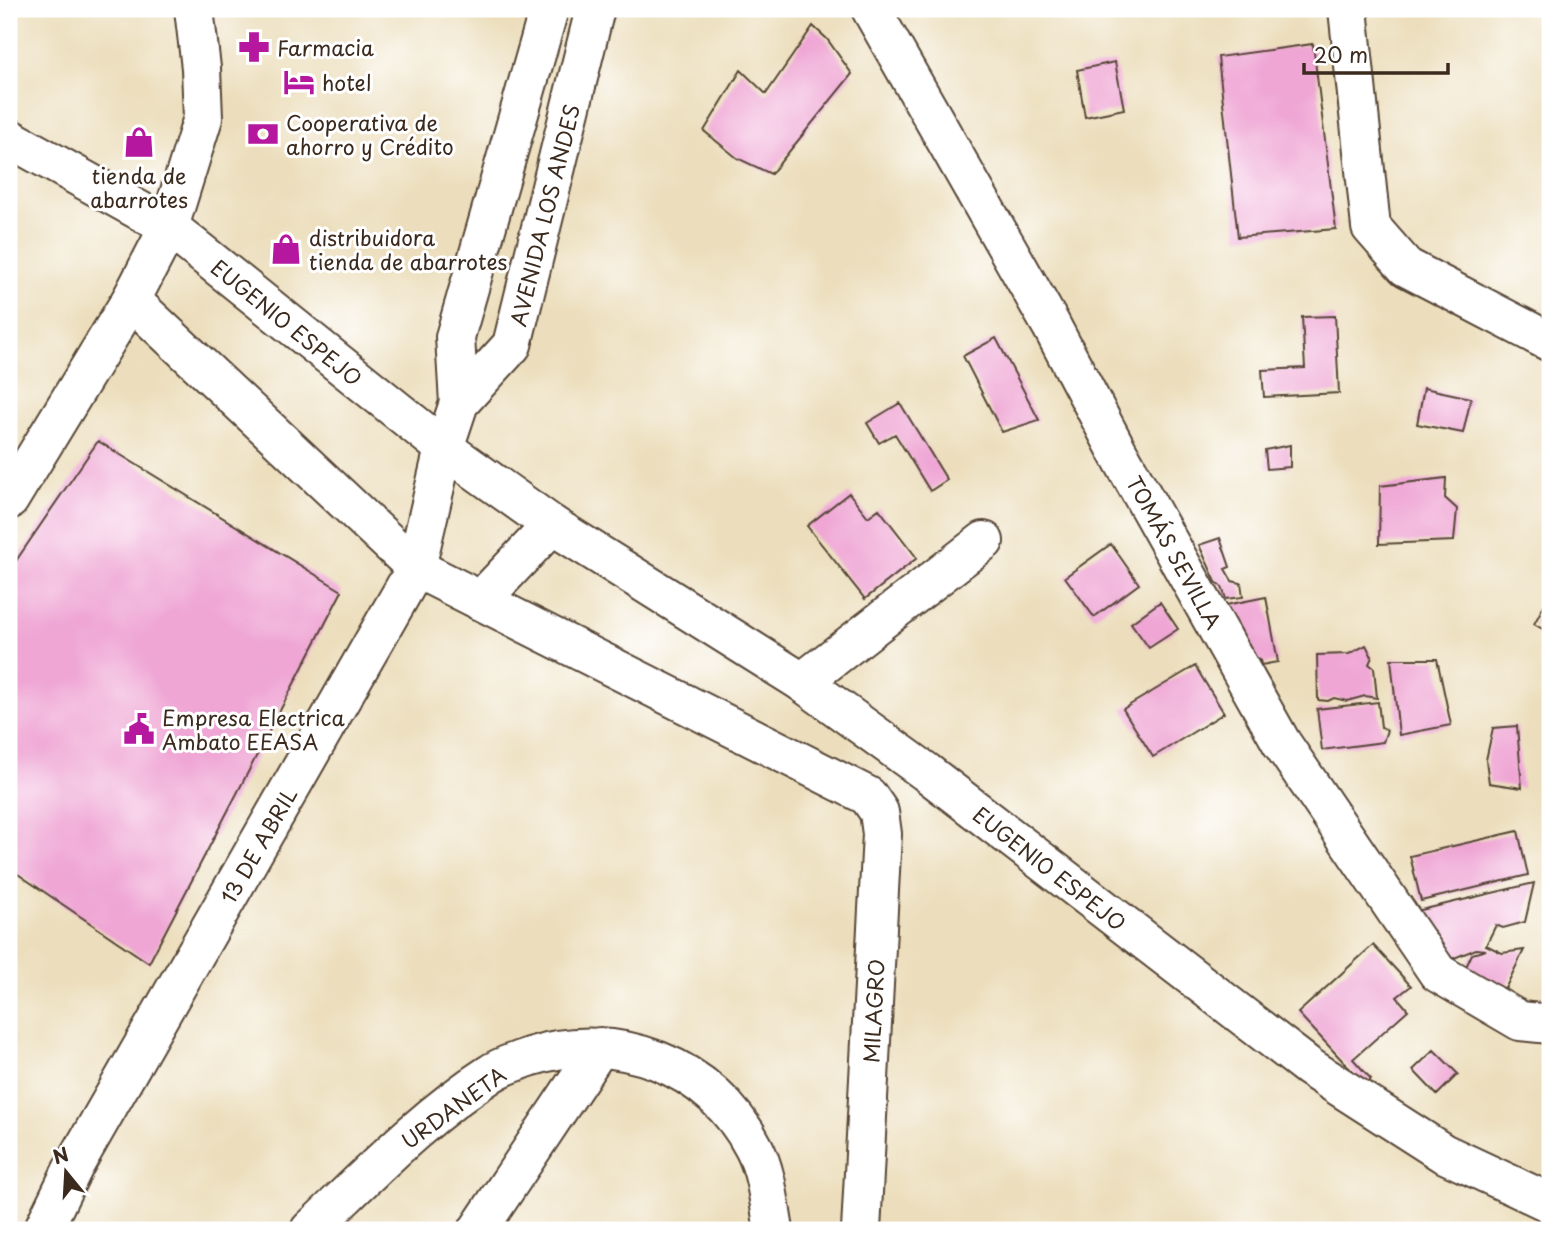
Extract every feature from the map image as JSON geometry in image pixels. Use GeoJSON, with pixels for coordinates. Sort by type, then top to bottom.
{"type":"FeatureCollection","features":[{"type":"Feature","properties":{"kind":"street"},"geometry":{"type":"LineString","coordinates":[[9,500],[131,300],[169,227],[203,118],[194,9]]}},
{"type":"Feature","properties":{"kind":"street","name":"AVENIDA LOS ANDES"},"geometry":{"type":"LineString","coordinates":[[444,448],[459,403],[455,337],[549,9]]}},
{"type":"Feature","properties":{"kind":"street","name":"AVENIDA LOS ANDES"},"geometry":{"type":"LineString","coordinates":[[459,403],[512,345],[595,9]]}},
{"type":"Feature","properties":{"kind":"street","name":"TOMÁS SEVILLA"},"geometry":{"type":"LineString","coordinates":[[871,9],[1044,312],[1118,452],[1281,742],[1438,974],[1520,1021],[1550,1024]]}},
{"type":"Feature","properties":{"kind":"street"},"geometry":{"type":"LineString","coordinates":[[1348,9],[1371,226],[1406,267],[1550,342]]}},
{"type":"Feature","properties":{"kind":"street","name":"EUGENIO ESPEJO"},"geometry":{"type":"LineString","coordinates":[[9,138],[169,227],[444,448],[552,525],[802,682],[926,772],[1309,1067],[1443,1153],[1550,1203]]}},
{"type":"Feature","properties":{"kind":"street"},"geometry":{"type":"LineString","coordinates":[[131,300],[416,568],[481,601],[552,525]]}},
{"type":"Feature","properties":{"kind":"street","name":"13 DE ABRIL"},"geometry":{"type":"LineString","coordinates":[[43,1230],[74,1166],[416,568],[444,448]]}},
{"type":"Feature","properties":{"kind":"street"},"geometry":{"type":"LineString","coordinates":[[802,682],[984,541]]}},
{"type":"Feature","properties":{"kind":"street","name":"MILAGRO"},"geometry":{"type":"LineString","coordinates":[[481,601],[868,796],[879,812],[883,834],[861,1230]]}},
{"type":"Feature","properties":{"kind":"street","name":"URDANETA"},"geometry":{"type":"LineString","coordinates":[[310,1230],[416,1129],[491,1073],[540,1054],[570,1047],[614,1048],[640,1054],[673,1067],[716,1098],[742,1128],[763,1169],[774,1230]]}},
{"type":"Feature","properties":{"kind":"street"},"geometry":{"type":"LineString","coordinates":[[478,1230],[600,1047]]}},
{"type":"Feature","properties":{"kind":"building"},"geometry":{"type":"Polygon","coordinates":[[[813,26],[827,39],[852,74],[771,174],[737,158],[704,131],[741,70],[766,94],[813,26]]]}},
{"type":"Feature","properties":{"kind":"building"},"geometry":{"type":"Polygon","coordinates":[[[1313,44],[1336,229],[1238,237],[1218,57],[1313,44]]]}},
{"type":"Feature","properties":{"kind":"building"},"geometry":{"type":"Polygon","coordinates":[[[1115,62],[1124,109],[1085,117],[1077,70],[1115,62]]]}},
{"type":"Feature","properties":{"kind":"building"},"geometry":{"type":"Polygon","coordinates":[[[1335,316],[1339,393],[1264,397],[1262,370],[1305,368],[1302,317],[1335,316]]]}},
{"type":"Feature","properties":{"kind":"building"},"geometry":{"type":"Polygon","coordinates":[[[996,338],[1039,420],[1002,432],[963,356],[996,338]]]}},
{"type":"Feature","properties":{"kind":"building"},"geometry":{"type":"Polygon","coordinates":[[[1424,388],[1471,398],[1463,433],[1417,424],[1424,388]]]}},
{"type":"Feature","properties":{"kind":"building"},"geometry":{"type":"Polygon","coordinates":[[[900,403],[947,480],[930,491],[895,434],[879,443],[867,423],[900,403]]]}},
{"type":"Feature","properties":{"kind":"building","name":"Empresa Electrica Ambato EEASA"},"geometry":{"type":"Polygon","coordinates":[[[98,441],[342,591],[149,963],[9,868],[9,571],[98,441]]]}},
{"type":"Feature","properties":{"kind":"building"},"geometry":{"type":"Polygon","coordinates":[[[1290,445],[1290,467],[1267,469],[1265,450],[1290,445]]]}},
{"type":"Feature","properties":{"kind":"building"},"geometry":{"type":"Polygon","coordinates":[[[1446,478],[1445,498],[1457,509],[1454,541],[1379,544],[1380,486],[1446,478]]]}},
{"type":"Feature","properties":{"kind":"building"},"geometry":{"type":"Polygon","coordinates":[[[849,493],[868,517],[879,509],[917,558],[865,599],[807,526],[849,493]]]}},
{"type":"Feature","properties":{"kind":"building"},"geometry":{"type":"Polygon","coordinates":[[[1220,538],[1230,567],[1225,569],[1232,581],[1241,583],[1243,597],[1226,599],[1199,545],[1220,538]]]}},
{"type":"Feature","properties":{"kind":"building"},"geometry":{"type":"Polygon","coordinates":[[[1111,544],[1139,584],[1094,617],[1065,577],[1111,544]]]}},
{"type":"Feature","properties":{"kind":"building"},"geometry":{"type":"Polygon","coordinates":[[[1550,594],[1550,633],[1534,624],[1550,594]]]}},
{"type":"Feature","properties":{"kind":"building"},"geometry":{"type":"Polygon","coordinates":[[[1266,597],[1278,662],[1261,665],[1260,660],[1246,663],[1226,605],[1266,597]]]}},
{"type":"Feature","properties":{"kind":"building"},"geometry":{"type":"Polygon","coordinates":[[[1160,602],[1178,629],[1149,648],[1131,623],[1160,602]]]}},
{"type":"Feature","properties":{"kind":"building"},"geometry":{"type":"Polygon","coordinates":[[[1366,645],[1372,657],[1369,664],[1374,668],[1377,698],[1365,696],[1347,701],[1334,698],[1328,701],[1318,700],[1317,655],[1349,654],[1366,645]]]}},
{"type":"Feature","properties":{"kind":"building"},"geometry":{"type":"Polygon","coordinates":[[[1391,659],[1437,659],[1451,725],[1399,735],[1391,659]]]}},
{"type":"Feature","properties":{"kind":"building"},"geometry":{"type":"Polygon","coordinates":[[[1195,666],[1224,713],[1153,757],[1123,709],[1195,666]]]}},
{"type":"Feature","properties":{"kind":"building"},"geometry":{"type":"Polygon","coordinates":[[[1378,702],[1381,727],[1387,730],[1383,742],[1322,750],[1317,709],[1378,702]]]}},
{"type":"Feature","properties":{"kind":"building"},"geometry":{"type":"Polygon","coordinates":[[[1517,726],[1522,788],[1489,783],[1486,760],[1493,728],[1517,726]]]}},
{"type":"Feature","properties":{"kind":"building"},"geometry":{"type":"Polygon","coordinates":[[[1518,831],[1528,875],[1421,901],[1410,856],[1518,831]]]}},
{"type":"Feature","properties":{"kind":"building"},"geometry":{"type":"Polygon","coordinates":[[[1534,883],[1525,922],[1503,928],[1496,925],[1486,945],[1502,953],[1524,950],[1505,989],[1465,969],[1472,954],[1486,950],[1476,949],[1447,961],[1417,911],[1534,883]]]}},
{"type":"Feature","properties":{"kind":"building"},"geometry":{"type":"Polygon","coordinates":[[[1373,945],[1411,986],[1397,997],[1408,1010],[1353,1059],[1371,1079],[1365,1085],[1298,1013],[1373,945]]]}},
{"type":"Feature","properties":{"kind":"building"},"geometry":{"type":"Polygon","coordinates":[[[1434,1050],[1458,1074],[1437,1095],[1413,1070],[1434,1050]]]}},
{"type":"Feature","properties":{"kind":"place","name":"Farmacia"},"geometry":{"type":"Point","coordinates":[254,47]}},
{"type":"Feature","properties":{"kind":"place","name":"hotel"},"geometry":{"type":"Point","coordinates":[299,82]}},
{"type":"Feature","properties":{"kind":"place","name":"Cooperativa de ahorro y Crédito"},"geometry":{"type":"Point","coordinates":[263,134]}},
{"type":"Feature","properties":{"kind":"place","name":"tienda de abarrotes"},"geometry":{"type":"Point","coordinates":[139,142]}},
{"type":"Feature","properties":{"kind":"place","name":"distribuidora tienda de abarrotes"},"geometry":{"type":"Point","coordinates":[286,249]}},
{"type":"Feature","properties":{"kind":"place","name":"Empresa Electrica Ambato EEASA"},"geometry":{"type":"Point","coordinates":[139,729]}}]}
